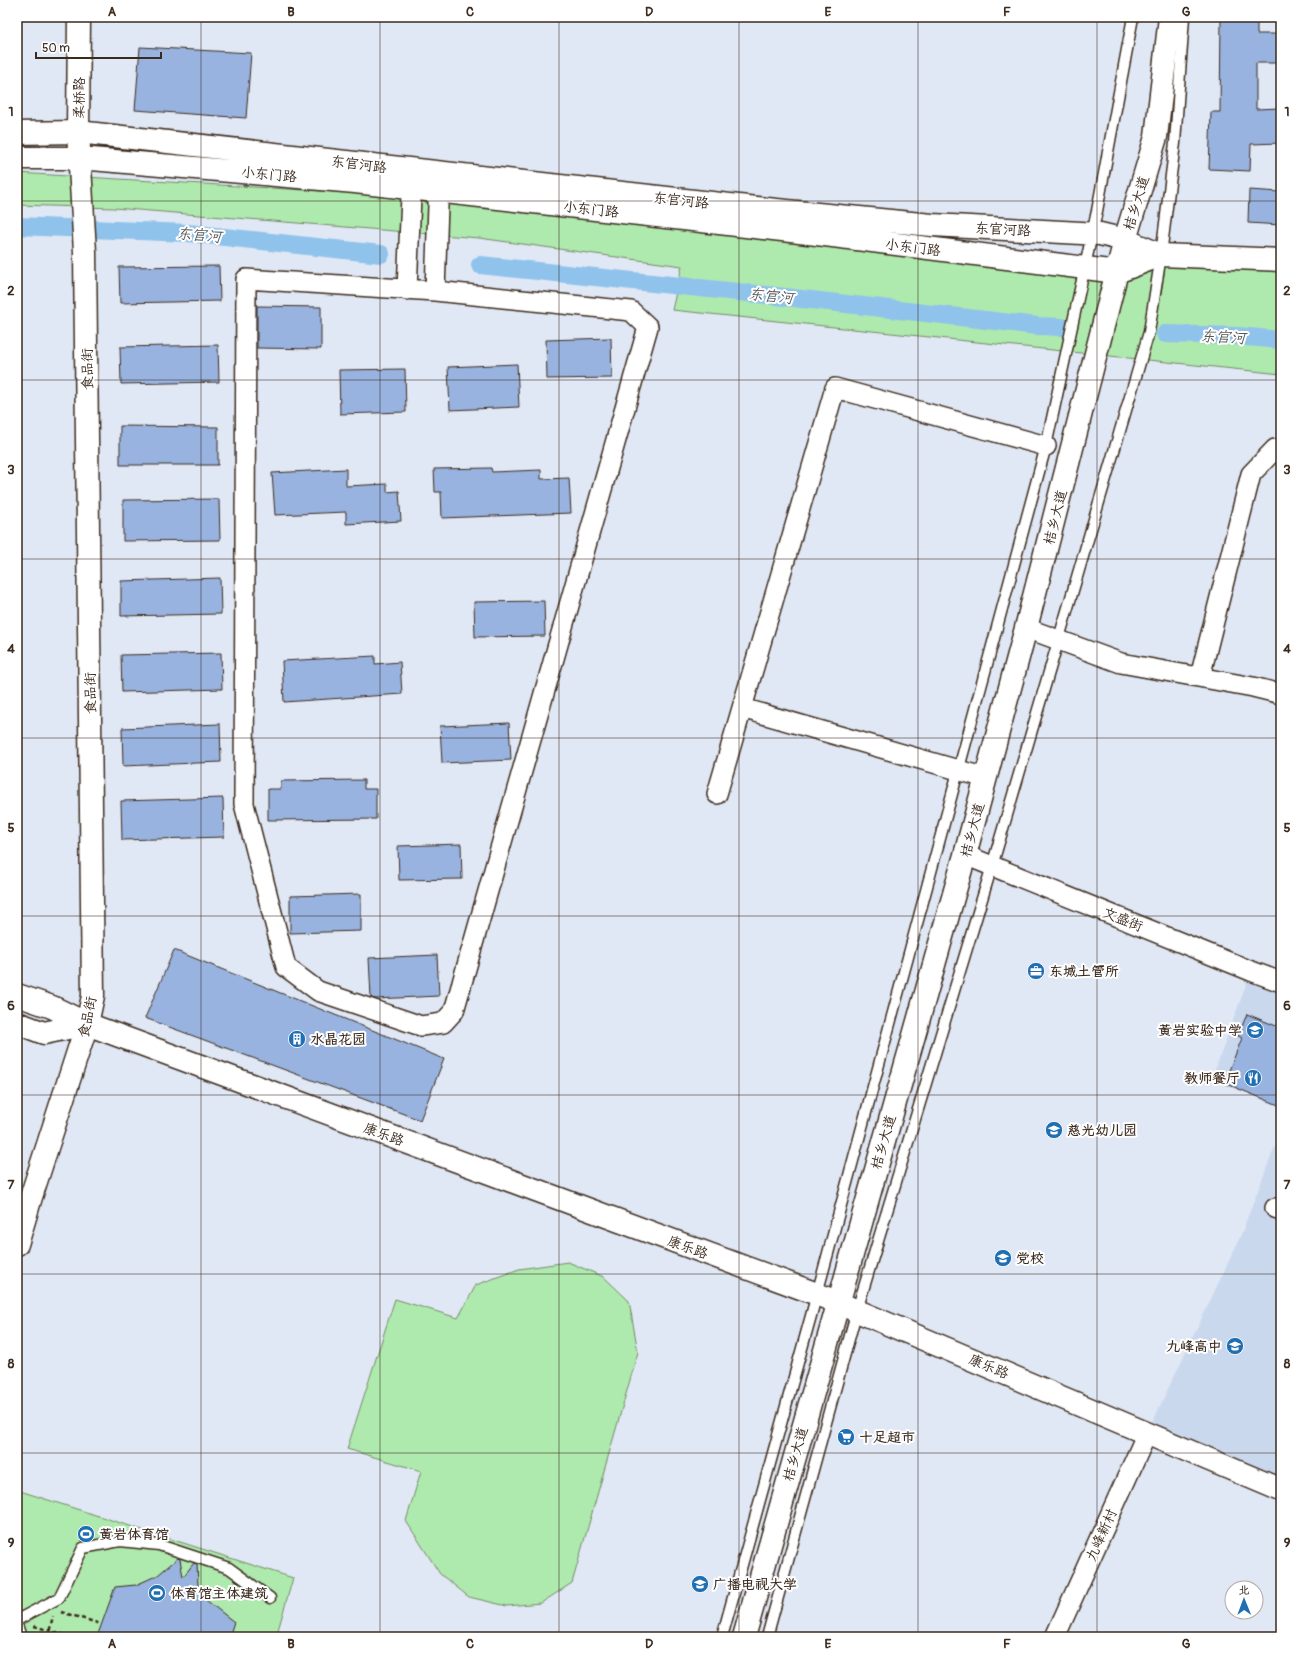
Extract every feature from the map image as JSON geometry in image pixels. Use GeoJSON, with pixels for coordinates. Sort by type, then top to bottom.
{"type":"FeatureCollection","features":[{"type":"Feature","properties":{"kind":"street","name":"柔桥路"},"geometry":{"type":"LineString","coordinates":[[78,132],[79,17]]}},
{"type":"Feature","properties":{"kind":"street","name":"桔乡大道"},"geometry":{"type":"LineString","coordinates":[[744,1637],[847,1307],[1026,628],[1125,240],[1156,137],[1170,17]]}},
{"type":"Feature","properties":{"kind":"street"},"geometry":{"type":"LineString","coordinates":[[17,133],[78,132]]}},
{"type":"Feature","properties":{"kind":"street","name":"食品街"},"geometry":{"type":"LineString","coordinates":[[17,1244],[87,1024],[93,996],[85,244],[78,132]]}},
{"type":"Feature","properties":{"kind":"street","name":"东官河路"},"geometry":{"type":"LineString","coordinates":[[78,132],[439,182],[924,224],[1092,234],[1125,240],[1162,255],[1281,260]]}},
{"type":"Feature","properties":{"kind":"street","name":"小东门路"},"geometry":{"type":"LineString","coordinates":[[17,158],[80,158],[355,182],[412,179]]}},
{"type":"Feature","properties":{"kind":"street"},"geometry":{"type":"LineString","coordinates":[[407,290],[412,179]]}},
{"type":"Feature","properties":{"kind":"street"},"geometry":{"type":"LineString","coordinates":[[435,291],[439,182]]}},
{"type":"Feature","properties":{"kind":"street","name":"小东门路"},"geometry":{"type":"LineString","coordinates":[[439,182],[817,234],[1117,272],[1162,255]]}},
{"type":"Feature","properties":{"kind":"street"},"geometry":{"type":"LineString","coordinates":[[246,279],[407,290],[435,291],[631,311],[648,327],[454,1011],[443,1023],[421,1026],[318,990],[286,967],[244,804],[246,279]]}},
{"type":"Feature","properties":{"kind":"street"},"geometry":{"type":"LineString","coordinates":[[717,794],[835,388],[1046,446]]}},
{"type":"Feature","properties":{"kind":"street"},"geometry":{"type":"LineString","coordinates":[[1200,677],[1251,474],[1275,449],[1281,450]]}},
{"type":"Feature","properties":{"kind":"street"},"geometry":{"type":"LineString","coordinates":[[1026,628],[1121,663],[1200,677],[1281,694]]}},
{"type":"Feature","properties":{"kind":"street"},"geometry":{"type":"LineString","coordinates":[[742,708],[986,778]]}},
{"type":"Feature","properties":{"kind":"street","name":"文盛街"},"geometry":{"type":"LineString","coordinates":[[965,855],[1281,982]]}},
{"type":"Feature","properties":{"kind":"street","name":"康乐路"},"geometry":{"type":"LineString","coordinates":[[17,995],[52,1007],[87,1024],[816,1294],[1281,1490]]}},
{"type":"Feature","properties":{"kind":"street"},"geometry":{"type":"LineString","coordinates":[[17,1024],[44,1033],[87,1024]]}},
{"type":"Feature","properties":{"kind":"street","name":"九峰新村"},"geometry":{"type":"LineString","coordinates":[[1055,1637],[1146,1433]]}},
{"type":"Feature","properties":{"kind":"lane"},"geometry":{"type":"LineString","coordinates":[[722,1637],[1046,446],[1092,234],[1133,17]]}},
{"type":"Feature","properties":{"kind":"lane"},"geometry":{"type":"LineString","coordinates":[[767,1637],[847,1307],[992,866],[1149,332],[1162,255],[1175,143],[1184,17]]}},
{"type":"Feature","properties":{"kind":"lane"},"geometry":{"type":"LineString","coordinates":[[17,1620],[59,1598],[83,1548],[120,1541],[159,1545],[230,1568],[270,1598]]}},
{"type":"Feature","properties":{"kind":"lane"},"geometry":{"type":"LineString","coordinates":[[17,1626],[21,1637]]}},
{"type":"Feature","properties":{"kind":"path"},"geometry":{"type":"LineString","coordinates":[[48,1637],[55,1610],[101,1624]]}},
{"type":"Feature","properties":{"kind":"path"},"geometry":{"type":"LineString","coordinates":[[50,1630],[72,1637]]}},
{"type":"Feature","properties":{"kind":"shaded area","name":"黄岩实验中学"},"geometry":{"type":"Polygon","coordinates":[[[1251,971],[1281,982],[1281,1106],[1212,1078],[1251,971]]]}},
{"type":"Feature","properties":{"kind":"shaded area","name":"九峰高中"},"geometry":{"type":"Polygon","coordinates":[[[1281,1131],[1281,1490],[1147,1433],[1238,1242],[1281,1131]]]}},
{"type":"Feature","properties":{"kind":"green space"},"geometry":{"type":"Polygon","coordinates":[[[17,173],[388,195],[1065,271],[1281,260],[1281,374],[672,310],[682,266],[479,238],[114,208],[17,205],[17,173]]]}},
{"type":"Feature","properties":{"kind":"green space"},"geometry":{"type":"Polygon","coordinates":[[[568,1262],[604,1277],[629,1301],[638,1352],[572,1583],[541,1603],[507,1606],[469,1597],[440,1574],[406,1521],[421,1471],[347,1449],[395,1299],[458,1318],[476,1285],[519,1269],[568,1262]]]}},
{"type":"Feature","properties":{"kind":"green space","name":"黄岩体育馆"},"geometry":{"type":"Polygon","coordinates":[[[17,1490],[293,1578],[276,1637],[17,1637],[17,1490]]]}},
{"type":"Feature","properties":{"kind":"building"},"geometry":{"type":"Polygon","coordinates":[[[1221,17],[1257,17],[1257,34],[1281,34],[1281,63],[1256,63],[1256,109],[1281,108],[1281,143],[1251,144],[1250,171],[1209,169],[1211,112],[1220,112],[1221,17]]]}},
{"type":"Feature","properties":{"kind":"building"},"geometry":{"type":"Polygon","coordinates":[[[140,47],[251,53],[246,118],[135,110],[140,47]]]}},
{"type":"Feature","properties":{"kind":"building"},"geometry":{"type":"Polygon","coordinates":[[[1249,190],[1281,192],[1281,225],[1248,223],[1249,190]]]}},
{"type":"Feature","properties":{"kind":"building"},"geometry":{"type":"Polygon","coordinates":[[[219,266],[220,301],[120,303],[119,267],[219,266]]]}},
{"type":"Feature","properties":{"kind":"building"},"geometry":{"type":"Polygon","coordinates":[[[257,306],[321,307],[321,349],[257,348],[257,306]]]}},
{"type":"Feature","properties":{"kind":"building"},"geometry":{"type":"Polygon","coordinates":[[[611,338],[612,378],[547,379],[546,340],[611,338]]]}},
{"type":"Feature","properties":{"kind":"building"},"geometry":{"type":"Polygon","coordinates":[[[218,345],[219,382],[121,384],[120,347],[218,345]]]}},
{"type":"Feature","properties":{"kind":"building"},"geometry":{"type":"Polygon","coordinates":[[[517,364],[519,407],[450,410],[448,367],[517,364]]]}},
{"type":"Feature","properties":{"kind":"building"},"geometry":{"type":"Polygon","coordinates":[[[405,369],[406,412],[340,414],[339,370],[405,369]]]}},
{"type":"Feature","properties":{"kind":"building"},"geometry":{"type":"Polygon","coordinates":[[[120,426],[218,427],[218,465],[120,465],[120,426]]]}},
{"type":"Feature","properties":{"kind":"building"},"geometry":{"type":"Polygon","coordinates":[[[491,468],[492,472],[541,470],[541,479],[569,478],[571,513],[442,518],[441,492],[435,492],[434,469],[491,468]]]}},
{"type":"Feature","properties":{"kind":"building"},"geometry":{"type":"Polygon","coordinates":[[[346,469],[346,486],[387,484],[387,492],[399,491],[401,521],[346,524],[346,512],[275,515],[272,473],[346,469]]]}},
{"type":"Feature","properties":{"kind":"building"},"geometry":{"type":"Polygon","coordinates":[[[219,499],[220,540],[123,541],[123,500],[219,499]]]}},
{"type":"Feature","properties":{"kind":"building"},"geometry":{"type":"Polygon","coordinates":[[[220,578],[221,614],[121,616],[121,581],[220,578]]]}},
{"type":"Feature","properties":{"kind":"building"},"geometry":{"type":"Polygon","coordinates":[[[544,601],[545,636],[475,637],[474,602],[544,601]]]}},
{"type":"Feature","properties":{"kind":"building"},"geometry":{"type":"Polygon","coordinates":[[[221,653],[222,689],[122,692],[121,655],[221,653]]]}},
{"type":"Feature","properties":{"kind":"building"},"geometry":{"type":"Polygon","coordinates":[[[375,656],[375,664],[400,662],[402,694],[284,702],[282,661],[375,656]]]}},
{"type":"Feature","properties":{"kind":"building"},"geometry":{"type":"Polygon","coordinates":[[[509,723],[511,760],[442,763],[440,726],[509,723]]]}},
{"type":"Feature","properties":{"kind":"building"},"geometry":{"type":"Polygon","coordinates":[[[220,724],[221,762],[123,766],[122,728],[220,724]]]}},
{"type":"Feature","properties":{"kind":"building"},"geometry":{"type":"Polygon","coordinates":[[[364,780],[364,789],[376,789],[376,819],[268,820],[268,789],[281,789],[281,781],[364,780]]]}},
{"type":"Feature","properties":{"kind":"building"},"geometry":{"type":"Polygon","coordinates":[[[223,798],[224,837],[122,840],[121,801],[223,798]]]}},
{"type":"Feature","properties":{"kind":"building"},"geometry":{"type":"Polygon","coordinates":[[[461,844],[462,879],[399,880],[398,846],[461,844]]]}},
{"type":"Feature","properties":{"kind":"building"},"geometry":{"type":"Polygon","coordinates":[[[361,894],[361,931],[290,933],[290,896],[361,894]]]}},
{"type":"Feature","properties":{"kind":"building","name":"水晶花园"},"geometry":{"type":"Polygon","coordinates":[[[174,950],[444,1059],[420,1120],[145,1018],[174,950]]]}},
{"type":"Feature","properties":{"kind":"building"},"geometry":{"type":"Polygon","coordinates":[[[437,955],[439,996],[371,998],[369,958],[437,955]]]}},
{"type":"Feature","properties":{"kind":"building"},"geometry":{"type":"Polygon","coordinates":[[[1247,1014],[1281,1028],[1281,1106],[1224,1083],[1242,1038],[1238,1036],[1247,1014]]]}},
{"type":"Feature","properties":{"kind":"building","name":"体育馆主体建筑"},"geometry":{"type":"Polygon","coordinates":[[[178,1558],[180,1559],[183,1577],[194,1563],[197,1564],[198,1585],[206,1600],[234,1622],[229,1637],[97,1637],[115,1587],[136,1585],[158,1575],[178,1558]]]}},
{"type":"Feature","properties":{"kind":"waterway","name":"东官河"},"geometry":{"type":"LineString","coordinates":[[17,226],[188,233],[381,254]]}},
{"type":"Feature","properties":{"kind":"waterway","name":"东官河"},"geometry":{"type":"LineString","coordinates":[[480,265],[785,297],[1038,326],[1062,327]]}},
{"type":"Feature","properties":{"kind":"waterway","name":"东官河"},"geometry":{"type":"LineString","coordinates":[[1165,334],[1237,336],[1281,340]]}},
{"type":"Feature","properties":{"kind":"place","name":"东城土管所"},"geometry":{"type":"Point","coordinates":[1036,971]}},
{"type":"Feature","properties":{"kind":"place","name":"黄岩实验中学"},"geometry":{"type":"Point","coordinates":[1255,1030]}},
{"type":"Feature","properties":{"kind":"place","name":"水晶花园"},"geometry":{"type":"Point","coordinates":[297,1039]}},
{"type":"Feature","properties":{"kind":"place","name":"教师餐厅"},"geometry":{"type":"Point","coordinates":[1253,1078]}},
{"type":"Feature","properties":{"kind":"place","name":"慈光幼儿园"},"geometry":{"type":"Point","coordinates":[1054,1130]}},
{"type":"Feature","properties":{"kind":"place","name":"党校"},"geometry":{"type":"Point","coordinates":[1003,1258]}},
{"type":"Feature","properties":{"kind":"place","name":"九峰高中"},"geometry":{"type":"Point","coordinates":[1235,1346]}},
{"type":"Feature","properties":{"kind":"place","name":"十足超市"},"geometry":{"type":"Point","coordinates":[846,1437]}},
{"type":"Feature","properties":{"kind":"place","name":"黄岩体育馆"},"geometry":{"type":"Point","coordinates":[86,1534]}},
{"type":"Feature","properties":{"kind":"place","name":"广播电视大学"},"geometry":{"type":"Point","coordinates":[700,1584]}},
{"type":"Feature","properties":{"kind":"place","name":"体育馆主体建筑"},"geometry":{"type":"Point","coordinates":[157,1593]}}]}
